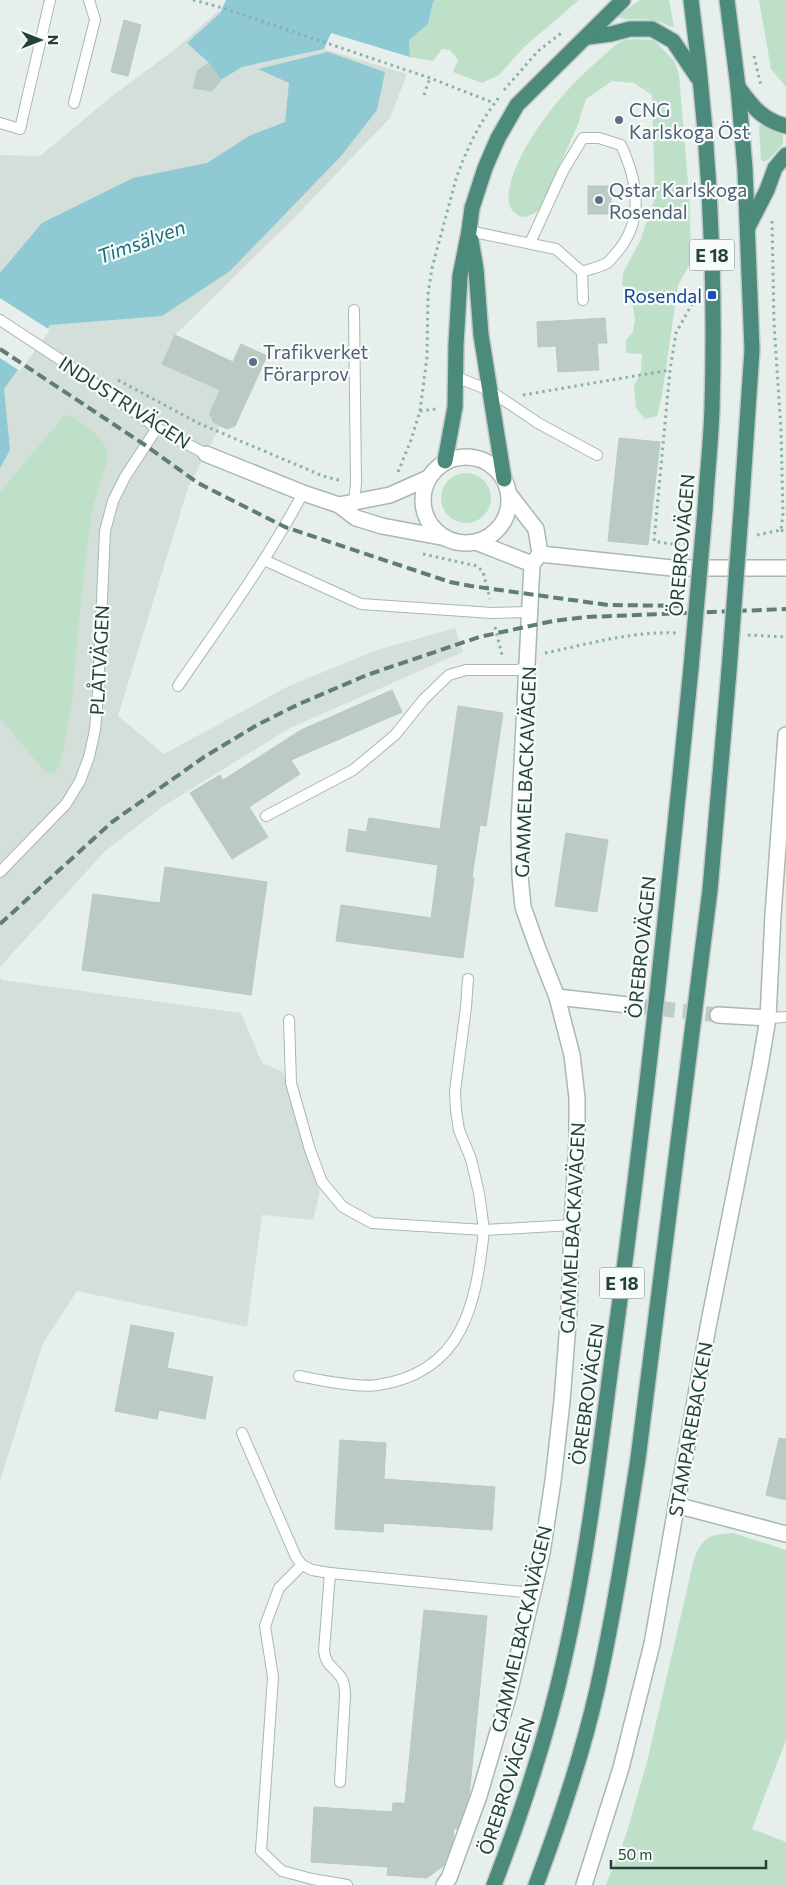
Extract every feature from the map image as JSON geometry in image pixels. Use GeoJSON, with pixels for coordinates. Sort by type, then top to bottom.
{"type":"FeatureCollection","features":[{"type":"Feature","properties":{"kind":"highway"},"geometry":{"type":"LineString","coordinates":[[445,461],[455,407],[460,276],[470,231],[472,208],[485,168],[498,138],[517,105],[623,0]]}},
{"type":"Feature","properties":{"kind":"highway","name":"ÖREBROVÄGEN"},"geometry":{"type":"LineString","coordinates":[[494,1885],[533,1776],[564,1659],[584,1554],[629,1229],[676,821],[691,668],[712,409],[711,222],[700,81],[691,0]]}},
{"type":"Feature","properties":{"kind":"highway","name":"E 18"},"geometry":{"type":"LineString","coordinates":[[536,1885],[574,1776],[596,1690],[625,1543],[638,1459],[710,890],[729,671],[752,350],[745,169],[738,87],[727,0]]}},
{"type":"Feature","properties":{"kind":"highway"},"geometry":{"type":"LineString","coordinates":[[588,36],[611,34],[630,29],[652,30],[673,41],[700,81]]}},
{"type":"Feature","properties":{"kind":"highway"},"geometry":{"type":"LineString","coordinates":[[738,87],[763,116],[775,123],[786,126]]}},
{"type":"Feature","properties":{"kind":"highway"},"geometry":{"type":"LineString","coordinates":[[748,228],[767,190],[775,168],[786,155]]}},
{"type":"Feature","properties":{"kind":"highway"},"geometry":{"type":"LineString","coordinates":[[470,231],[476,269],[481,335],[495,394],[504,479]]}},
{"type":"Feature","properties":{"kind":"street","name":"INDUSTRIVÄGEN"},"geometry":{"type":"LineString","coordinates":[[206,454],[303,493],[346,503],[390,495],[426,479]]}},
{"type":"Feature","properties":{"kind":"street"},"geometry":{"type":"LineString","coordinates":[[476,542],[490,535],[506,517],[509,494],[504,479],[495,467],[475,457],[460,456],[445,461],[426,479],[422,500],[428,522],[446,538],[461,543],[476,542],[536,559],[672,568],[786,568]]}},
{"type":"Feature","properties":{"kind":"street","name":"GAMMELBACKAVÄGEN"},"geometry":{"type":"LineString","coordinates":[[444,1885],[449,1878],[479,1796],[509,1694],[542,1553],[561,1410],[569,1310],[578,1141],[577,1098],[572,1055],[557,997],[523,907],[519,825],[529,662],[530,612],[536,559],[536,529],[509,494]]}},
{"type":"Feature","properties":{"kind":"street","name":"INDUSTRIVÄGEN"},"geometry":{"type":"LineString","coordinates":[[346,503],[356,518],[382,526],[446,538]]}},
{"type":"Feature","properties":{"kind":"street","name":"STAMPAREBACKEN"},"geometry":{"type":"LineString","coordinates":[[584,1885],[621,1768],[652,1644],[676,1505],[768,1018],[773,915],[786,735]]}},
{"type":"Feature","properties":{"kind":"street"},"geometry":{"type":"LineString","coordinates":[[557,997],[637,1006]]}},
{"type":"Feature","properties":{"kind":"street"},"geometry":{"type":"LineString","coordinates":[[718,1015],[768,1018]]}},
{"type":"Feature","properties":{"kind":"street"},"geometry":{"type":"LineString","coordinates":[[676,1505],[786,1534]]}},
{"type":"Feature","properties":{"kind":"lane"},"geometry":{"type":"LineString","coordinates":[[0,123],[20,129],[50,0]]}},
{"type":"Feature","properties":{"kind":"lane"},"geometry":{"type":"LineString","coordinates":[[74,103],[95,20],[89,0]]}},
{"type":"Feature","properties":{"kind":"lane"},"geometry":{"type":"LineString","coordinates":[[530,243],[563,171],[583,138],[599,138],[621,145],[631,167],[636,192],[634,222],[626,241],[608,263],[582,272]]}},
{"type":"Feature","properties":{"kind":"lane"},"geometry":{"type":"LineString","coordinates":[[470,231],[556,249],[582,272],[583,300]]}},
{"type":"Feature","properties":{"kind":"lane"},"geometry":{"type":"LineString","coordinates":[[346,503],[356,484],[354,310]]}},
{"type":"Feature","properties":{"kind":"lane","name":"INDUSTRIVÄGEN"},"geometry":{"type":"LineString","coordinates":[[0,320],[67,364],[157,428],[206,454]]}},
{"type":"Feature","properties":{"kind":"lane"},"geometry":{"type":"LineString","coordinates":[[456,377],[495,394],[538,423],[597,455]]}},
{"type":"Feature","properties":{"kind":"lane","name":"PLÅTVÄGEN"},"geometry":{"type":"LineString","coordinates":[[0,872],[66,804],[80,781],[89,757],[95,730],[98,692],[105,531],[113,501],[125,477],[157,428]]}},
{"type":"Feature","properties":{"kind":"lane"},"geometry":{"type":"LineString","coordinates":[[178,686],[264,560],[285,527],[303,493]]}},
{"type":"Feature","properties":{"kind":"lane"},"geometry":{"type":"LineString","coordinates":[[264,560],[361,604],[492,613],[530,612]]}},
{"type":"Feature","properties":{"kind":"lane"},"geometry":{"type":"LineString","coordinates":[[266,816],[353,770],[395,735],[424,699],[449,675],[466,670],[517,670],[529,662]]}},
{"type":"Feature","properties":{"kind":"lane"},"geometry":{"type":"LineString","coordinates":[[298,1376],[342,1383],[377,1385],[409,1377],[434,1364],[457,1338],[471,1304],[481,1261],[484,1230],[479,1193],[456,1111],[455,1091],[468,979]]}},
{"type":"Feature","properties":{"kind":"lane"},"geometry":{"type":"LineString","coordinates":[[768,1018],[786,1017]]}},
{"type":"Feature","properties":{"kind":"lane"},"geometry":{"type":"LineString","coordinates":[[289,1020],[291,1083],[307,1140],[322,1182],[343,1207],[372,1223],[484,1230],[572,1226]]}},
{"type":"Feature","properties":{"kind":"lane"},"geometry":{"type":"LineString","coordinates":[[242,1433],[289,1544],[302,1565],[312,1570],[330,1573],[533,1593]]}},
{"type":"Feature","properties":{"kind":"lane"},"geometry":{"type":"LineString","coordinates":[[302,1565],[279,1588],[265,1626],[273,1677],[262,1851],[282,1871],[312,1879],[347,1885]]}},
{"type":"Feature","properties":{"kind":"lane"},"geometry":{"type":"LineString","coordinates":[[330,1573],[324,1651],[326,1660],[341,1678],[344,1685],[340,1782]]}},
{"type":"Feature","properties":{"kind":"path"},"geometry":{"type":"LineString","coordinates":[[192,0],[223,8],[430,78],[494,102]]}},
{"type":"Feature","properties":{"kind":"path"},"geometry":{"type":"LineString","coordinates":[[753,48],[762,90]]}},
{"type":"Feature","properties":{"kind":"path"},"geometry":{"type":"LineString","coordinates":[[424,95],[430,78]]}},
{"type":"Feature","properties":{"kind":"path"},"geometry":{"type":"LineString","coordinates":[[772,216],[774,323],[781,430],[783,514],[781,530]]}},
{"type":"Feature","properties":{"kind":"path"},"geometry":{"type":"LineString","coordinates":[[680,543],[670,544],[654,541],[670,370],[676,333],[693,302]]}},
{"type":"Feature","properties":{"kind":"path"},"geometry":{"type":"LineString","coordinates":[[495,394],[670,370]]}},
{"type":"Feature","properties":{"kind":"path"},"geometry":{"type":"LineString","coordinates":[[114,377],[198,423],[323,476],[356,484]]}},
{"type":"Feature","properties":{"kind":"path"},"geometry":{"type":"LineString","coordinates":[[781,430],[786,424]]}},
{"type":"Feature","properties":{"kind":"path"},"geometry":{"type":"LineString","coordinates":[[770,533],[781,530],[786,533]]}},
{"type":"Feature","properties":{"kind":"path"},"geometry":{"type":"LineString","coordinates":[[422,554],[477,566],[483,572],[503,658],[529,662],[628,635],[655,632]]}},
{"type":"Feature","properties":{"kind":"shaded area"},"geometry":{"type":"Polygon","coordinates":[[[218,11],[220,13],[188,43],[209,63],[221,80],[242,67],[324,49],[407,74],[390,118],[296,216],[175,335],[162,364],[220,390],[210,413],[213,422],[220,426],[188,488],[118,716],[164,754],[289,686],[377,650],[455,628],[463,652],[290,728],[162,807],[104,852],[0,967],[0,155],[40,156],[111,97],[178,47],[218,11]]]}},
{"type":"Feature","properties":{"kind":"shaded area"},"geometry":{"type":"Polygon","coordinates":[[[0,977],[2,980],[241,1013],[262,1063],[283,1072],[320,1191],[313,1220],[262,1215],[247,1327],[77,1291],[43,1343],[0,1481],[0,977]]]}},
{"type":"Feature","properties":{"kind":"green space"},"geometry":{"type":"Polygon","coordinates":[[[435,0],[579,0],[523,48],[499,75],[482,83],[453,72],[458,60],[450,50],[442,49],[433,61],[410,57],[409,40],[428,24],[435,0]]]}},
{"type":"Feature","properties":{"kind":"green space"},"geometry":{"type":"Polygon","coordinates":[[[640,0],[669,0],[674,27],[652,20],[619,18],[622,13],[640,0]]]}},
{"type":"Feature","properties":{"kind":"green space"},"geometry":{"type":"Polygon","coordinates":[[[759,0],[786,0],[786,87],[771,69],[759,0]]]}},
{"type":"Feature","properties":{"kind":"green space"},"geometry":{"type":"Polygon","coordinates":[[[627,40],[654,40],[674,61],[679,74],[690,208],[691,262],[678,285],[662,395],[657,416],[645,419],[636,408],[634,386],[641,371],[642,354],[626,353],[626,340],[633,332],[635,320],[632,300],[622,284],[623,273],[640,241],[655,198],[652,95],[634,83],[612,81],[586,99],[578,124],[540,210],[528,216],[519,216],[511,209],[509,194],[510,185],[522,154],[538,127],[568,90],[590,67],[620,42],[627,40]]]}},
{"type":"Feature","properties":{"kind":"green space"},"geometry":{"type":"Polygon","coordinates":[[[761,125],[783,135],[783,144],[768,160],[763,162],[761,159],[759,127],[761,125]]]}},
{"type":"Feature","properties":{"kind":"green space"},"geometry":{"type":"Polygon","coordinates":[[[65,415],[72,416],[100,439],[107,451],[108,458],[92,510],[80,609],[71,711],[60,766],[54,773],[46,773],[0,718],[0,492],[65,415]]]}},
{"type":"Feature","properties":{"kind":"green space"},"geometry":{"type":"Polygon","coordinates":[[[466,473],[476,475],[484,480],[489,488],[491,498],[489,508],[484,516],[476,521],[466,523],[456,521],[448,516],[443,508],[441,498],[443,488],[448,480],[456,475],[466,473]]]}},
{"type":"Feature","properties":{"kind":"green space"},"geometry":{"type":"Polygon","coordinates":[[[733,1533],[786,1550],[786,1740],[752,1829],[786,1842],[786,1885],[606,1885],[626,1835],[647,1762],[694,1559],[704,1541],[708,1538],[718,1534],[733,1533]]]}},
{"type":"Feature","properties":{"kind":"water"},"geometry":{"type":"Polygon","coordinates":[[[226,0],[435,0],[428,24],[409,40],[410,57],[331,33],[324,49],[242,67],[221,80],[209,63],[187,43],[220,13],[226,0]]]}},
{"type":"Feature","properties":{"kind":"water","name":"Timsälven"},"geometry":{"type":"Polygon","coordinates":[[[328,52],[385,72],[377,110],[341,156],[230,271],[162,316],[50,325],[4,389],[10,450],[0,468],[0,273],[42,223],[133,178],[207,163],[249,136],[285,122],[289,83],[258,69],[328,52]]]}},
{"type":"Feature","properties":{"kind":"pier"},"geometry":{"type":"Polygon","coordinates":[[[0,298],[50,330],[20,371],[0,358],[0,298]]]}},
{"type":"Feature","properties":{"kind":"building"},"geometry":{"type":"Polygon","coordinates":[[[124,20],[141,25],[128,76],[111,72],[124,20]]]}},
{"type":"Feature","properties":{"kind":"building"},"geometry":{"type":"Polygon","coordinates":[[[209,63],[221,80],[212,91],[193,88],[198,70],[209,63]]]}},
{"type":"Feature","properties":{"kind":"building","name":"Qstar Karlskoga Rosendal"},"geometry":{"type":"Polygon","coordinates":[[[588,186],[611,186],[611,214],[588,214],[588,186]]]}},
{"type":"Feature","properties":{"kind":"building"},"geometry":{"type":"Polygon","coordinates":[[[605,318],[607,343],[597,343],[599,370],[558,372],[556,346],[538,347],[537,322],[605,318]]]}},
{"type":"Feature","properties":{"kind":"building"},"geometry":{"type":"Polygon","coordinates":[[[175,335],[233,362],[241,344],[267,356],[235,426],[227,429],[213,422],[210,413],[220,390],[162,364],[175,335]]]}},
{"type":"Feature","properties":{"kind":"building"},"geometry":{"type":"Polygon","coordinates":[[[619,438],[660,442],[648,545],[608,541],[619,438]]]}},
{"type":"Feature","properties":{"kind":"building"},"geometry":{"type":"Polygon","coordinates":[[[392,690],[402,712],[291,760],[300,774],[249,807],[268,837],[232,859],[190,793],[220,775],[223,780],[301,730],[392,690]]]}},
{"type":"Feature","properties":{"kind":"building"},"geometry":{"type":"Polygon","coordinates":[[[458,706],[503,713],[486,826],[480,825],[463,958],[336,941],[341,905],[431,918],[438,865],[346,851],[349,829],[366,832],[369,818],[440,829],[458,706]]]}},
{"type":"Feature","properties":{"kind":"building"},"geometry":{"type":"Polygon","coordinates":[[[566,833],[608,840],[597,912],[555,906],[566,833]]]}},
{"type":"Feature","properties":{"kind":"building"},"geometry":{"type":"Polygon","coordinates":[[[165,867],[267,882],[251,995],[82,970],[93,894],[160,903],[165,867]]]}},
{"type":"Feature","properties":{"kind":"building"},"geometry":{"type":"Polygon","coordinates":[[[131,1325],[174,1333],[167,1368],[213,1377],[205,1419],[159,1410],[157,1419],[115,1411],[131,1325]]]}},
{"type":"Feature","properties":{"kind":"building"},"geometry":{"type":"Polygon","coordinates":[[[779,1438],[786,1439],[786,1500],[766,1495],[779,1438]]]}},
{"type":"Feature","properties":{"kind":"building"},"geometry":{"type":"Polygon","coordinates":[[[340,1440],[386,1443],[384,1479],[495,1487],[492,1530],[384,1523],[383,1532],[335,1529],[340,1440]]]}},
{"type":"Feature","properties":{"kind":"building"},"geometry":{"type":"Polygon","coordinates":[[[424,1610],[487,1616],[469,1797],[457,1829],[454,1828],[453,1841],[443,1866],[427,1878],[387,1875],[388,1867],[311,1862],[314,1807],[392,1812],[393,1803],[405,1803],[424,1610]]]}},
{"type":"Feature","properties":{"kind":"tunnel"},"geometry":{"type":"LineString","coordinates":[[637,1006],[718,1015]]}},
{"type":"Feature","properties":{"kind":"railway"},"geometry":{"type":"LineString","coordinates":[[0,349],[145,445],[198,483],[285,527],[450,582],[608,605],[690,606]]}},
{"type":"Feature","properties":{"kind":"railway"},"geometry":{"type":"LineString","coordinates":[[0,924],[112,822],[204,757],[257,725],[299,704],[367,675],[479,637],[553,621],[587,617],[786,609]]}},
{"type":"Feature","properties":{"kind":"place","name":"CNG Karlskoga Öst"},"geometry":{"type":"Point","coordinates":[619,120]}},
{"type":"Feature","properties":{"kind":"place","name":"Qstar Karlskoga Rosendal"},"geometry":{"type":"Point","coordinates":[599,200]}},
{"type":"Feature","properties":{"kind":"place","name":"Rosendal"},"geometry":{"type":"Point","coordinates":[712,295]}},
{"type":"Feature","properties":{"kind":"place","name":"Trafikverket Förarprov"},"geometry":{"type":"Point","coordinates":[253,362]}}]}
